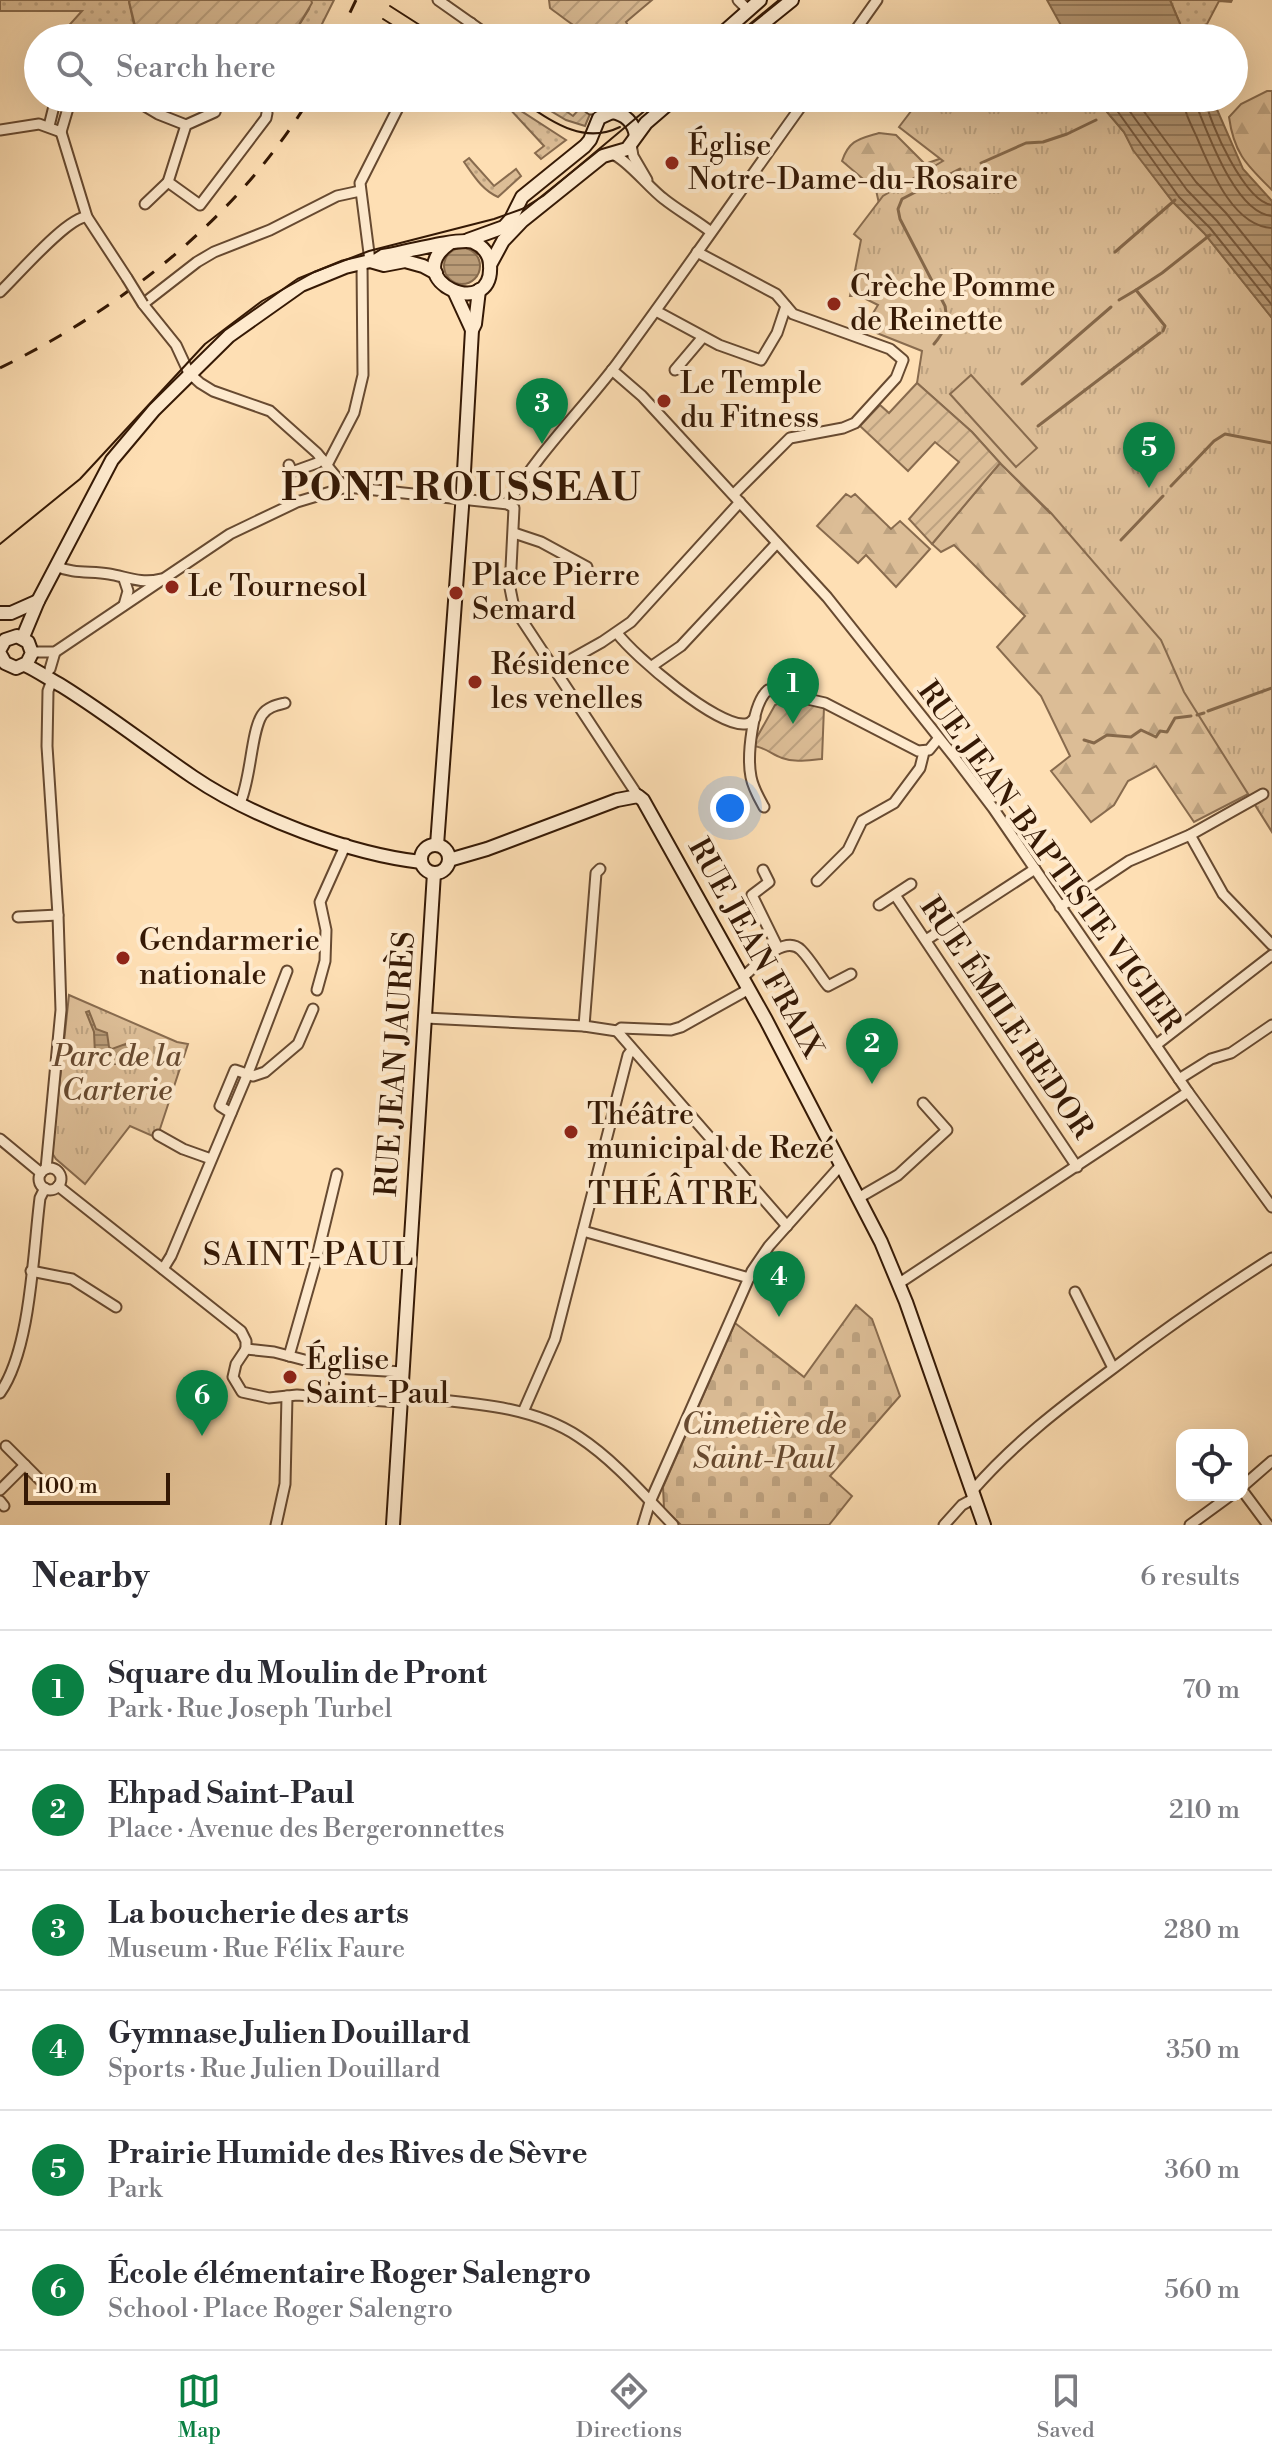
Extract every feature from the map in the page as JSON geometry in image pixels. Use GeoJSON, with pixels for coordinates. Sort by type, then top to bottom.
{"type":"FeatureCollection","features":[{"type":"Feature","properties":{"kind":"street"},"geometry":{"type":"LineString","coordinates":[[438,0],[471,23]]}},
{"type":"Feature","properties":{"kind":"street"},"geometry":{"type":"LineString","coordinates":[[738,0],[749,11]]}},
{"type":"Feature","properties":{"kind":"street"},"geometry":{"type":"LineString","coordinates":[[734,24],[760,0]]}},
{"type":"Feature","properties":{"kind":"street"},"geometry":{"type":"LineString","coordinates":[[762,24],[792,0]]}},
{"type":"Feature","properties":{"kind":"street"},"geometry":{"type":"LineString","coordinates":[[860,24],[877,0]]}},
{"type":"Feature","properties":{"kind":"street"},"geometry":{"type":"LineString","coordinates":[[49,126],[52,112]]}},
{"type":"Feature","properties":{"kind":"street"},"geometry":{"type":"LineString","coordinates":[[67,112],[61,132],[87,217],[143,304],[176,345],[189,373],[209,389],[270,411],[347,487]]}},
{"type":"Feature","properties":{"kind":"street"},"geometry":{"type":"LineString","coordinates":[[155,112],[186,125],[215,112]]}},
{"type":"Feature","properties":{"kind":"street"},"geometry":{"type":"LineString","coordinates":[[324,462],[354,413],[363,375],[369,262],[360,183],[396,112]]}},
{"type":"Feature","properties":{"kind":"street"},"geometry":{"type":"LineString","coordinates":[[23,637],[38,601],[112,460],[189,373],[229,336],[283,296],[317,278],[383,256],[468,240],[504,227],[522,197],[585,146],[597,121],[602,115],[612,112],[625,117],[634,128],[633,156],[651,187]]}},
{"type":"Feature","properties":{"kind":"street"},"geometry":{"type":"LineString","coordinates":[[369,262],[384,265],[415,262],[436,273],[445,288],[455,293],[467,294],[479,290],[487,281],[490,265],[503,241],[522,221],[603,156],[623,151],[659,112]]}},
{"type":"Feature","properties":{"kind":"street"},"geometry":{"type":"LineString","coordinates":[[9,637],[2,661],[18,668],[29,657],[55,652],[230,534],[297,502],[347,487],[508,504],[534,464],[656,311],[797,112]]}},
{"type":"Feature","properties":{"kind":"street"},"geometry":{"type":"LineString","coordinates":[[168,182],[200,205],[267,113]]}},
{"type":"Feature","properties":{"kind":"street"},"geometry":{"type":"LineString","coordinates":[[0,130],[31,125],[49,126],[61,132]]}},
{"type":"Feature","properties":{"kind":"street"},"geometry":{"type":"LineString","coordinates":[[145,204],[168,182],[186,125]]}},
{"type":"Feature","properties":{"kind":"street"},"geometry":{"type":"LineString","coordinates":[[612,154],[623,159],[651,187],[711,232]]}},
{"type":"Feature","properties":{"kind":"street"},"geometry":{"type":"LineString","coordinates":[[143,304],[214,252],[279,226],[337,196],[360,191]]}},
{"type":"Feature","properties":{"kind":"street"},"geometry":{"type":"LineString","coordinates":[[0,292],[56,236],[80,217],[87,217]]}},
{"type":"Feature","properties":{"kind":"street"},"geometry":{"type":"LineString","coordinates":[[468,240],[485,251],[490,265]]}},
{"type":"Feature","properties":{"kind":"street"},"geometry":{"type":"LineString","coordinates":[[436,273],[438,256],[450,243]]}},
{"type":"Feature","properties":{"kind":"street"},"geometry":{"type":"LineString","coordinates":[[552,670],[631,622],[790,438],[855,423],[896,378],[903,360],[890,349],[793,314],[776,294],[697,252]]}},
{"type":"Feature","properties":{"kind":"street"},"geometry":{"type":"LineString","coordinates":[[437,845],[472,330],[479,290]]}},
{"type":"Feature","properties":{"kind":"street"},"geometry":{"type":"LineString","coordinates":[[455,293],[472,330]]}},
{"type":"Feature","properties":{"kind":"street"},"geometry":{"type":"LineString","coordinates":[[656,311],[703,337],[761,360],[777,333],[785,305]]}},
{"type":"Feature","properties":{"kind":"street"},"geometry":{"type":"LineString","coordinates":[[675,370],[703,337]]}},
{"type":"Feature","properties":{"kind":"street","name":"RUE JEAN-BAPTISTE VIGIER"},"geometry":{"type":"LineString","coordinates":[[612,370],[642,396],[827,597],[974,783],[1188,1092],[1272,1207]]}},
{"type":"Feature","properties":{"kind":"street"},"geometry":{"type":"LineString","coordinates":[[289,465],[292,472],[324,462]]}},
{"type":"Feature","properties":{"kind":"street","name":"RUE JEAN FRAIX"},"geometry":{"type":"LineString","coordinates":[[508,504],[514,508],[512,602],[552,670],[643,800],[746,983],[860,1197],[898,1284],[984,1525]]}},
{"type":"Feature","properties":{"kind":"street"},"geometry":{"type":"LineString","coordinates":[[514,533],[541,542],[587,567]]}},
{"type":"Feature","properties":{"kind":"street"},"geometry":{"type":"LineString","coordinates":[[652,666],[681,646],[777,543]]}},
{"type":"Feature","properties":{"kind":"street"},"geometry":{"type":"LineString","coordinates":[[56,566],[75,572],[111,574],[124,579],[161,579]]}},
{"type":"Feature","properties":{"kind":"street"},"geometry":{"type":"LineString","coordinates":[[124,579],[128,591],[124,605]]}},
{"type":"Feature","properties":{"kind":"street"},"geometry":{"type":"LineString","coordinates":[[0,613],[15,612],[38,601]]}},
{"type":"Feature","properties":{"kind":"street"},"geometry":{"type":"LineString","coordinates":[[0,625],[9,637]]}},
{"type":"Feature","properties":{"kind":"street"},"geometry":{"type":"LineString","coordinates":[[617,633],[671,685],[706,708],[742,724],[755,718]]}},
{"type":"Feature","properties":{"kind":"street"},"geometry":{"type":"LineString","coordinates":[[9,637],[23,637],[29,643],[29,657]]}},
{"type":"Feature","properties":{"kind":"street"},"geometry":{"type":"LineString","coordinates":[[45,1188],[40,1183],[44,1171],[61,1010],[47,746],[48,691],[55,652]]}},
{"type":"Feature","properties":{"kind":"street"},"geometry":{"type":"LineString","coordinates":[[29,657],[192,776],[240,803],[290,825],[346,844],[385,856],[421,862]]}},
{"type":"Feature","properties":{"kind":"street"},"geometry":{"type":"LineString","coordinates":[[764,807],[752,782],[749,762],[755,718],[762,695],[768,690],[825,703],[924,752]]}},
{"type":"Feature","properties":{"kind":"street"},"geometry":{"type":"LineString","coordinates":[[240,803],[261,717],[271,707],[285,703]]}},
{"type":"Feature","properties":{"kind":"street"},"geometry":{"type":"LineString","coordinates":[[924,752],[938,739]]}},
{"type":"Feature","properties":{"kind":"street"},"geometry":{"type":"LineString","coordinates":[[817,881],[848,850],[862,821],[894,803],[920,768],[924,752]]}},
{"type":"Feature","properties":{"kind":"street"},"geometry":{"type":"LineString","coordinates":[[1060,907],[1129,861],[1190,835],[1263,794]]}},
{"type":"Feature","properties":{"kind":"street"},"geometry":{"type":"LineString","coordinates":[[449,860],[487,849],[617,800],[638,796]]}},
{"type":"Feature","properties":{"kind":"street"},"geometry":{"type":"LineString","coordinates":[[1190,835],[1223,894],[1272,945]]}},
{"type":"Feature","properties":{"kind":"street"},"geometry":{"type":"LineString","coordinates":[[317,990],[325,961],[326,930],[320,902],[346,844]]}},
{"type":"Feature","properties":{"kind":"street"},"geometry":{"type":"LineString","coordinates":[[437,845],[447,851],[449,860],[443,871],[434,873],[425,869],[421,862],[424,850],[437,845]]}},
{"type":"Feature","properties":{"kind":"street"},"geometry":{"type":"LineString","coordinates":[[584,1026],[596,873],[600,869]]}},
{"type":"Feature","properties":{"kind":"street"},"geometry":{"type":"LineString","coordinates":[[926,940],[1035,869]]}},
{"type":"Feature","properties":{"kind":"street"},"geometry":{"type":"LineString","coordinates":[[763,870],[769,882],[752,895],[778,948]]}},
{"type":"Feature","properties":{"kind":"street","name":"RUE JEAN JAURÈS"},"geometry":{"type":"LineString","coordinates":[[393,1525],[434,873]]}},
{"type":"Feature","properties":{"kind":"street","name":"RUE ÉMILE REDOR"},"geometry":{"type":"LineString","coordinates":[[879,905],[911,884]]}},
{"type":"Feature","properties":{"kind":"street","name":"RUE ÉMILE REDOR"},"geometry":{"type":"LineString","coordinates":[[895,895],[1077,1167]]}},
{"type":"Feature","properties":{"kind":"street"},"geometry":{"type":"LineString","coordinates":[[18,917],[58,915]]}},
{"type":"Feature","properties":{"kind":"street"},"geometry":{"type":"LineString","coordinates":[[426,1018],[584,1026],[617,1031],[621,1028],[676,1029],[746,983],[778,948],[792,945],[799,948],[828,986],[851,974]]}},
{"type":"Feature","properties":{"kind":"street"},"geometry":{"type":"LineString","coordinates":[[1156,1045],[1272,955]]}},
{"type":"Feature","properties":{"kind":"street"},"geometry":{"type":"LineString","coordinates":[[248,1073],[287,971]]}},
{"type":"Feature","properties":{"kind":"street"},"geometry":{"type":"LineString","coordinates":[[163,1269],[231,1113],[220,1106],[235,1070],[258,1076],[265,1072],[298,1044],[313,1009]]}},
{"type":"Feature","properties":{"kind":"street"},"geometry":{"type":"LineString","coordinates":[[1179,1079],[1211,1059],[1231,1053],[1272,1025]]}},
{"type":"Feature","properties":{"kind":"street"},"geometry":{"type":"LineString","coordinates":[[617,1031],[787,1226]]}},
{"type":"Feature","properties":{"kind":"street"},"geometry":{"type":"LineString","coordinates":[[523,1412],[555,1339],[628,1055],[632,1050]]}},
{"type":"Feature","properties":{"kind":"street"},"geometry":{"type":"LineString","coordinates":[[898,1284],[1188,1092]]}},
{"type":"Feature","properties":{"kind":"street"},"geometry":{"type":"LineString","coordinates":[[860,1197],[898,1175],[947,1130],[923,1103]]}},
{"type":"Feature","properties":{"kind":"street"},"geometry":{"type":"LineString","coordinates":[[158,1135],[183,1149],[211,1159]]}},
{"type":"Feature","properties":{"kind":"street"},"geometry":{"type":"LineString","coordinates":[[0,1139],[44,1171],[57,1171],[61,1180],[58,1186]]}},
{"type":"Feature","properties":{"kind":"street"},"geometry":{"type":"LineString","coordinates":[[643,1525],[650,1502],[749,1278],[769,1246],[842,1164]]}},
{"type":"Feature","properties":{"kind":"street"},"geometry":{"type":"LineString","coordinates":[[289,1356],[337,1174]]}},
{"type":"Feature","properties":{"kind":"street"},"geometry":{"type":"LineString","coordinates":[[45,1188],[58,1186],[241,1331],[246,1349],[234,1369],[236,1386],[242,1392],[256,1397],[401,1399],[523,1412],[556,1423],[580,1437],[673,1525]]}},
{"type":"Feature","properties":{"kind":"street"},"geometry":{"type":"LineString","coordinates":[[0,1393],[18,1358],[40,1198],[45,1188]]}},
{"type":"Feature","properties":{"kind":"street"},"geometry":{"type":"LineString","coordinates":[[583,1231],[749,1278]]}},
{"type":"Feature","properties":{"kind":"street"},"geometry":{"type":"LineString","coordinates":[[944,1525],[1017,1443],[1170,1325],[1272,1258]]}},
{"type":"Feature","properties":{"kind":"street"},"geometry":{"type":"LineString","coordinates":[[31,1271],[72,1279],[116,1307]]}},
{"type":"Feature","properties":{"kind":"street"},"geometry":{"type":"LineString","coordinates":[[1075,1292],[1113,1368]]}},
{"type":"Feature","properties":{"kind":"street"},"geometry":{"type":"LineString","coordinates":[[246,1349],[335,1368],[403,1372]]}},
{"type":"Feature","properties":{"kind":"street"},"geometry":{"type":"LineString","coordinates":[[334,1398],[335,1368]]}},
{"type":"Feature","properties":{"kind":"street"},"geometry":{"type":"LineString","coordinates":[[276,1525],[285,1484],[287,1396]]}},
{"type":"Feature","properties":{"kind":"street"},"geometry":{"type":"LineString","coordinates":[[6,1446],[41,1481]]}},
{"type":"Feature","properties":{"kind":"street"},"geometry":{"type":"LineString","coordinates":[[1248,1483],[1272,1461]]}},
{"type":"Feature","properties":{"kind":"street"},"geometry":{"type":"LineString","coordinates":[[0,1490],[25,1465]]}},
{"type":"Feature","properties":{"kind":"street"},"geometry":{"type":"LineString","coordinates":[[0,1474],[8,1482]]}},
{"type":"Feature","properties":{"kind":"street"},"geometry":{"type":"LineString","coordinates":[[1248,1497],[1268,1525]]}},
{"type":"Feature","properties":{"kind":"street"},"geometry":{"type":"LineString","coordinates":[[1190,1525],[1223,1501]]}},
{"type":"Feature","properties":{"kind":"green space"},"geometry":{"type":"Polygon","coordinates":[[[0,0],[131,0],[134,24],[70,24],[82,11],[0,11],[0,0]]]}},
{"type":"Feature","properties":{"kind":"green space"},"geometry":{"type":"Polygon","coordinates":[[[311,0],[334,0],[322,24],[300,24],[311,0]]]}},
{"type":"Feature","properties":{"kind":"green space"},"geometry":{"type":"Polygon","coordinates":[[[311,0],[312,3],[299,24],[135,24],[129,1],[311,0]]]}},
{"type":"Feature","properties":{"kind":"green space"},"geometry":{"type":"Polygon","coordinates":[[[549,0],[652,0],[627,24],[571,24],[550,8],[549,0]]]}},
{"type":"Feature","properties":{"kind":"green space"},"geometry":{"type":"Polygon","coordinates":[[[1170,0],[1232,0],[1219,1],[1207,24],[1180,24],[1170,0]]]}},
{"type":"Feature","properties":{"kind":"green space"},"geometry":{"type":"Polygon","coordinates":[[[1272,91],[1272,190],[1243,158],[1231,130],[1229,117],[1234,112],[1248,112],[1248,100],[1272,91]]]}},
{"type":"Feature","properties":{"kind":"green space"},"geometry":{"type":"Polygon","coordinates":[[[513,112],[523,112],[566,140],[541,159],[535,153],[544,146],[513,112]]]}},
{"type":"Feature","properties":{"kind":"green space"},"geometry":{"type":"Polygon","coordinates":[[[553,112],[567,112],[573,116],[577,112],[590,114],[585,126],[553,112]]]}},
{"type":"Feature","properties":{"kind":"green space"},"geometry":{"type":"Polygon","coordinates":[[[910,112],[1107,112],[1173,202],[1204,233],[1272,318],[1272,832],[1184,692],[1161,640],[1051,513],[972,432],[917,383],[922,351],[864,328],[878,305],[860,296],[850,296],[861,240],[854,234],[883,196],[943,161],[899,127],[910,112]]]}},
{"type":"Feature","properties":{"kind":"green space"},"geometry":{"type":"Polygon","coordinates":[[[879,133],[896,135],[925,164],[996,139],[880,208],[876,190],[842,161],[856,141],[879,133]]]}},
{"type":"Feature","properties":{"kind":"green space"},"geometry":{"type":"Polygon","coordinates":[[[469,158],[494,186],[516,169],[521,176],[498,197],[487,191],[475,177],[464,162],[469,158]]]}},
{"type":"Feature","properties":{"kind":"green space"},"geometry":{"type":"Polygon","coordinates":[[[971,375],[1037,448],[1016,467],[950,394],[971,375]]]}},
{"type":"Feature","properties":{"kind":"green space"},"geometry":{"type":"Polygon","coordinates":[[[917,383],[972,432],[1000,463],[932,544],[909,519],[959,462],[935,442],[908,471],[860,426],[880,405],[889,413],[917,383]]]}},
{"type":"Feature","properties":{"kind":"green space"},"geometry":{"type":"Polygon","coordinates":[[[1000,463],[1050,513],[1073,486],[1260,788],[1194,822],[1156,766],[1128,781],[1114,805],[1091,822],[1051,771],[1070,756],[1041,696],[997,647],[1025,616],[954,545],[941,552],[932,544],[1000,463]]]}},
{"type":"Feature","properties":{"kind":"green space"},"geometry":{"type":"Polygon","coordinates":[[[846,494],[851,497],[855,494],[891,529],[900,521],[930,549],[896,587],[866,555],[858,563],[817,526],[846,494]]]}},
{"type":"Feature","properties":{"kind":"green space"},"geometry":{"type":"Polygon","coordinates":[[[789,699],[824,707],[822,759],[787,760],[752,746],[775,705],[789,699]]]}},
{"type":"Feature","properties":{"kind":"green space","name":"Parc de la Carterie"},"geometry":{"type":"Polygon","coordinates":[[[69,995],[188,1044],[157,1138],[130,1126],[85,1184],[52,1153],[69,995]]]}},
{"type":"Feature","properties":{"kind":"green space","name":"Cimetière de Saint-Paul"},"geometry":{"type":"Polygon","coordinates":[[[856,1305],[872,1319],[900,1396],[830,1476],[852,1496],[829,1525],[681,1525],[664,1508],[663,1487],[735,1323],[804,1377],[856,1305]]]}},
{"type":"Feature","properties":{"kind":"water"},"geometry":{"type":"Polygon","coordinates":[[[1047,0],[1170,0],[1180,24],[1060,24],[1047,0]]]}},
{"type":"Feature","properties":{"kind":"water"},"geometry":{"type":"Polygon","coordinates":[[[1107,112],[1218,112],[1243,169],[1272,201],[1272,318],[1204,233],[1173,202],[1133,150],[1124,132],[1107,112]]]}},
{"type":"Feature","properties":{"kind":"water"},"geometry":{"type":"Polygon","coordinates":[[[462,248],[475,253],[480,266],[475,279],[462,284],[449,279],[444,266],[449,253],[462,248]]]}},
{"type":"Feature","properties":{"kind":"water"},"geometry":{"type":"Polygon","coordinates":[[[89,1011],[96,1029],[107,1033],[109,1047],[112,1049],[128,1043],[135,1050],[116,1064],[102,1064],[95,1054],[94,1032],[86,1012],[89,1011]]]}},
{"type":"Feature","properties":{"kind":"waterway"},"geometry":{"type":"LineString","coordinates":[[981,163],[1026,143],[1043,142],[1096,120]]}},
{"type":"Feature","properties":{"kind":"waterway"},"geometry":{"type":"LineString","coordinates":[[934,344],[945,326],[945,306],[900,219],[898,209],[902,199],[960,169]]}},
{"type":"Feature","properties":{"kind":"waterway"},"geometry":{"type":"LineString","coordinates":[[1115,252],[1175,200]]}},
{"type":"Feature","properties":{"kind":"waterway"},"geometry":{"type":"LineString","coordinates":[[1163,331],[1165,326],[1136,290],[1210,235]]}},
{"type":"Feature","properties":{"kind":"waterway"},"geometry":{"type":"LineString","coordinates":[[1119,300],[1136,290]]}},
{"type":"Feature","properties":{"kind":"waterway"},"geometry":{"type":"LineString","coordinates":[[1022,384],[1111,307]]}},
{"type":"Feature","properties":{"kind":"waterway"},"geometry":{"type":"LineString","coordinates":[[1038,426],[1160,333]]}},
{"type":"Feature","properties":{"kind":"waterway"},"geometry":{"type":"LineString","coordinates":[[1171,486],[1214,441],[1225,434],[1272,443]]}},
{"type":"Feature","properties":{"kind":"waterway"},"geometry":{"type":"LineString","coordinates":[[1121,540],[1163,496]]}},
{"type":"Feature","properties":{"kind":"waterway"},"geometry":{"type":"LineString","coordinates":[[1208,711],[1272,688]]}},
{"type":"Feature","properties":{"kind":"waterway"},"geometry":{"type":"LineString","coordinates":[[1197,715],[1204,713]]}},
{"type":"Feature","properties":{"kind":"waterway"},"geometry":{"type":"LineString","coordinates":[[1084,740],[1094,743],[1107,735],[1131,737],[1141,730],[1156,737],[1160,731],[1167,732],[1175,718],[1191,716]]}},
{"type":"Feature","properties":{"kind":"tram line"},"geometry":{"type":"LineString","coordinates":[[750,24],[779,0]]}},
{"type":"Feature","properties":{"kind":"tram line"},"geometry":{"type":"LineString","coordinates":[[390,6],[418,24]]}},
{"type":"Feature","properties":{"kind":"tram line"},"geometry":{"type":"LineString","coordinates":[[383,19],[391,24]]}},
{"type":"Feature","properties":{"kind":"tram line"},"geometry":{"type":"LineString","coordinates":[[539,112],[579,132],[606,132],[620,127]]}},
{"type":"Feature","properties":{"kind":"tram line"},"geometry":{"type":"LineString","coordinates":[[0,544],[80,479],[205,344],[262,301],[314,272],[369,251],[522,209],[543,196],[643,112]]}},
{"type":"Feature","properties":{"kind":"railway"},"geometry":{"type":"LineString","coordinates":[[345,24],[356,0]]}},
{"type":"Feature","properties":{"kind":"railway"},"geometry":{"type":"LineString","coordinates":[[0,368],[91,317],[174,255],[249,182],[301,112]]}},
{"type":"Feature","properties":{"kind":"place","name":"Église Notre-Dame-du-Rosaire"},"geometry":{"type":"Point","coordinates":[672,163]}},
{"type":"Feature","properties":{"kind":"place","name":"Crèche Pomme de Reinette"},"geometry":{"type":"Point","coordinates":[834,304]}},
{"type":"Feature","properties":{"kind":"place","name":"Le Temple du Fitness"},"geometry":{"type":"Point","coordinates":[664,401]}},
{"type":"Feature","properties":{"kind":"place","name":"La boucherie des arts"},"geometry":{"type":"Point","coordinates":[542,444]}},
{"type":"Feature","properties":{"kind":"place","name":"Prairie Humide des Rives de Sèvre"},"geometry":{"type":"Point","coordinates":[1149,488]}},
{"type":"Feature","properties":{"kind":"place","name":"Le Tournesol"},"geometry":{"type":"Point","coordinates":[172,587]}},
{"type":"Feature","properties":{"kind":"place","name":"Place Pierre Semard"},"geometry":{"type":"Point","coordinates":[456,593]}},
{"type":"Feature","properties":{"kind":"place","name":"Résidence les venelles"},"geometry":{"type":"Point","coordinates":[475,682]}},
{"type":"Feature","properties":{"kind":"place","name":"Square du Moulin de Pront"},"geometry":{"type":"Point","coordinates":[793,724]}},
{"type":"Feature","properties":{"kind":"place","name":"Gendarmerie nationale"},"geometry":{"type":"Point","coordinates":[123,958]}},
{"type":"Feature","properties":{"kind":"place","name":"Ehpad Saint-Paul"},"geometry":{"type":"Point","coordinates":[872,1084]}},
{"type":"Feature","properties":{"kind":"place","name":"Théâtre municipal de Rezé"},"geometry":{"type":"Point","coordinates":[571,1132]}},
{"type":"Feature","properties":{"kind":"place","name":"Gymnase Julien Douillard"},"geometry":{"type":"Point","coordinates":[779,1317]}},
{"type":"Feature","properties":{"kind":"place","name":"Église Saint-Paul"},"geometry":{"type":"Point","coordinates":[290,1377]}},
{"type":"Feature","properties":{"kind":"place","name":"École élémentaire Roger Salengro"},"geometry":{"type":"Point","coordinates":[202,1436]}},
{"type":"Feature","properties":{"kind":"district","name":"PONT ROUSSEAU"},"geometry":{"type":"Point","coordinates":[462,488]}},
{"type":"Feature","properties":{"kind":"district","name":"THÉÂTRE"},"geometry":{"type":"Point","coordinates":[674,1194]}},
{"type":"Feature","properties":{"kind":"district","name":"SAINT-PAUL"},"geometry":{"type":"Point","coordinates":[309,1255]}}]}
